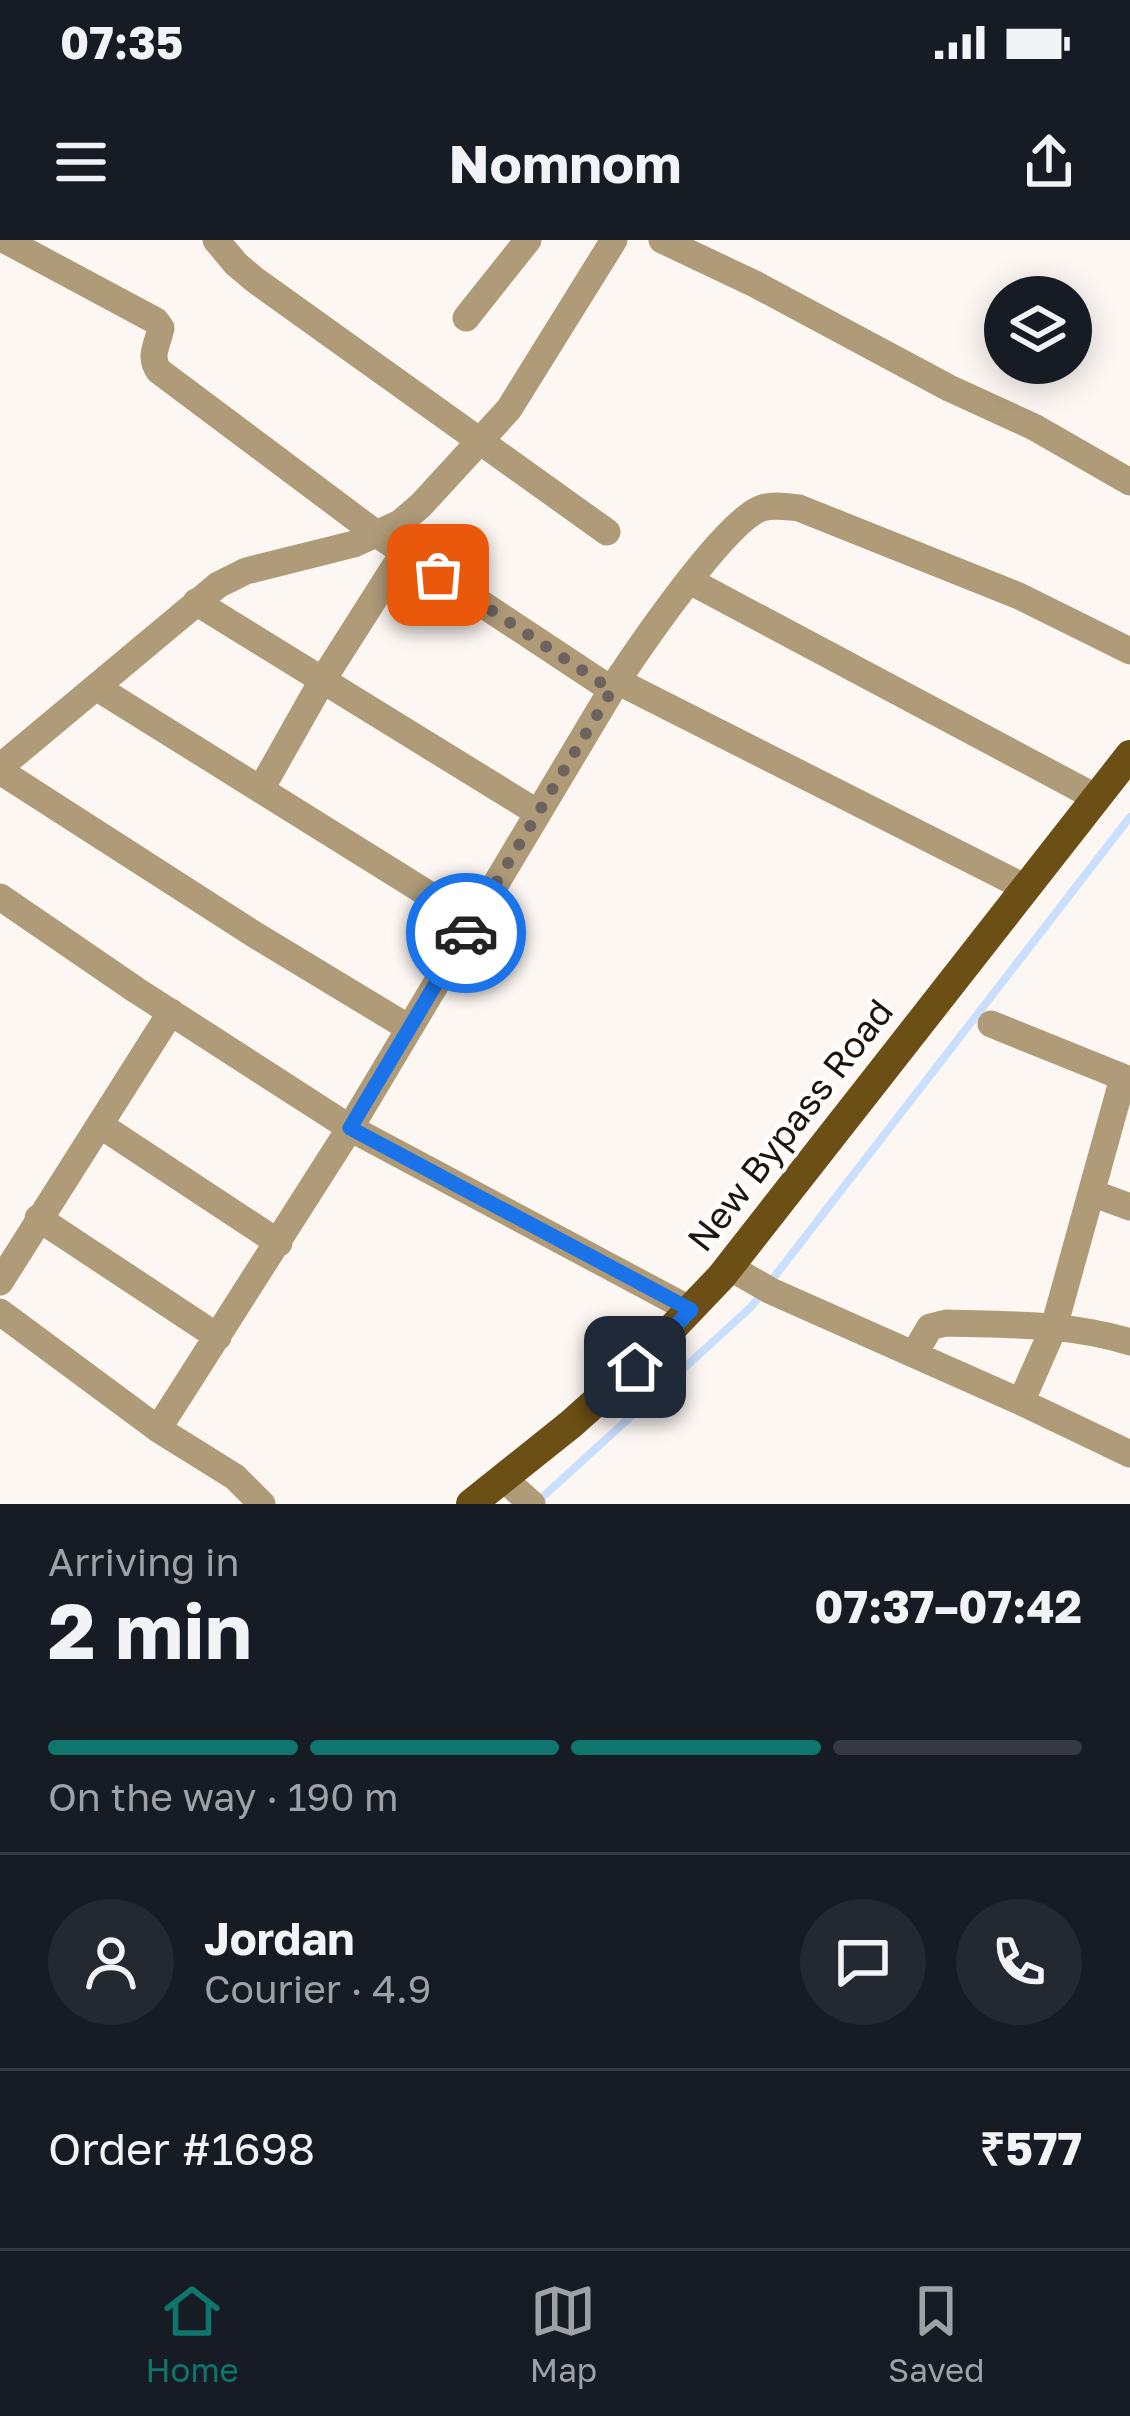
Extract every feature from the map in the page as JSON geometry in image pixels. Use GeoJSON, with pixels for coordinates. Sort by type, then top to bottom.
{"type":"FeatureCollection","features":[{"type":"Feature","properties":{"kind":"main road","name":"New Bypass Road"},"geometry":{"type":"LineString","coordinates":[[471,1504],[517,1491],[571,1424],[691,1310],[750,1279],[1026,888],[1130,755]]}},
{"type":"Feature","properties":{"kind":"street"},"geometry":{"type":"LineString","coordinates":[[5,240],[156,321],[160,328],[153,364],[158,371],[404,552],[614,685],[1026,888]]}},
{"type":"Feature","properties":{"kind":"street"},"geometry":{"type":"LineString","coordinates":[[215,240],[255,280],[607,532]]}},
{"type":"Feature","properties":{"kind":"street"},"geometry":{"type":"LineString","coordinates":[[466,318],[528,240]]}},
{"type":"Feature","properties":{"kind":"street"},"geometry":{"type":"LineString","coordinates":[[410,1028],[252,933],[0,769],[218,585],[246,571],[378,535],[422,505],[509,409],[614,240]]}},
{"type":"Feature","properties":{"kind":"street"},"geometry":{"type":"LineString","coordinates":[[664,241],[1034,427],[1130,482]]}},
{"type":"Feature","properties":{"kind":"street"},"geometry":{"type":"LineString","coordinates":[[158,1430],[350,1128],[614,685],[654,625],[739,523],[764,507],[800,508],[1018,596],[1130,651]]}},
{"type":"Feature","properties":{"kind":"street"},"geometry":{"type":"LineString","coordinates":[[261,789],[322,680],[404,552]]}},
{"type":"Feature","properties":{"kind":"street"},"geometry":{"type":"LineString","coordinates":[[690,581],[1096,798]]}},
{"type":"Feature","properties":{"kind":"street"},"geometry":{"type":"LineString","coordinates":[[196,602],[538,813]]}},
{"type":"Feature","properties":{"kind":"street"},"geometry":{"type":"LineString","coordinates":[[96,686],[472,922]]}},
{"type":"Feature","properties":{"kind":"street"},"geometry":{"type":"LineString","coordinates":[[0,897],[350,1128],[691,1310]]}},
{"type":"Feature","properties":{"kind":"street"},"geometry":{"type":"LineString","coordinates":[[0,1282],[171,1012]]}},
{"type":"Feature","properties":{"kind":"street"},"geometry":{"type":"LineString","coordinates":[[991,1024],[1127,1079],[1054,1327],[1022,1402]]}},
{"type":"Feature","properties":{"kind":"street"},"geometry":{"type":"LineString","coordinates":[[100,1125],[279,1243]]}},
{"type":"Feature","properties":{"kind":"street"},"geometry":{"type":"LineString","coordinates":[[1092,1193],[1130,1207]]}},
{"type":"Feature","properties":{"kind":"street"},"geometry":{"type":"LineString","coordinates":[[38,1218],[218,1337]]}},
{"type":"Feature","properties":{"kind":"street"},"geometry":{"type":"LineString","coordinates":[[750,1279],[1130,1454]]}},
{"type":"Feature","properties":{"kind":"street"},"geometry":{"type":"LineString","coordinates":[[914,1354],[929,1327],[937,1324],[1054,1327],[1130,1342]]}},
{"type":"Feature","properties":{"kind":"street"},"geometry":{"type":"LineString","coordinates":[[5,1327],[235,1478],[262,1504]]}},
{"type":"Feature","properties":{"kind":"waterway"},"geometry":{"type":"LineString","coordinates":[[771,1281],[1130,817]]}},
{"type":"Feature","properties":{"kind":"waterway"},"geometry":{"type":"LineString","coordinates":[[536,1503],[762,1293]]}},
{"type":"Feature","properties":{"kind":"way so far"},"geometry":{"type":"LineString","coordinates":[[438,575],[612,690],[466,933]]}},
{"type":"Feature","properties":{"kind":"route"},"geometry":{"type":"LineString","coordinates":[[466,933],[350,1128],[691,1310],[635,1367]]}}]}
